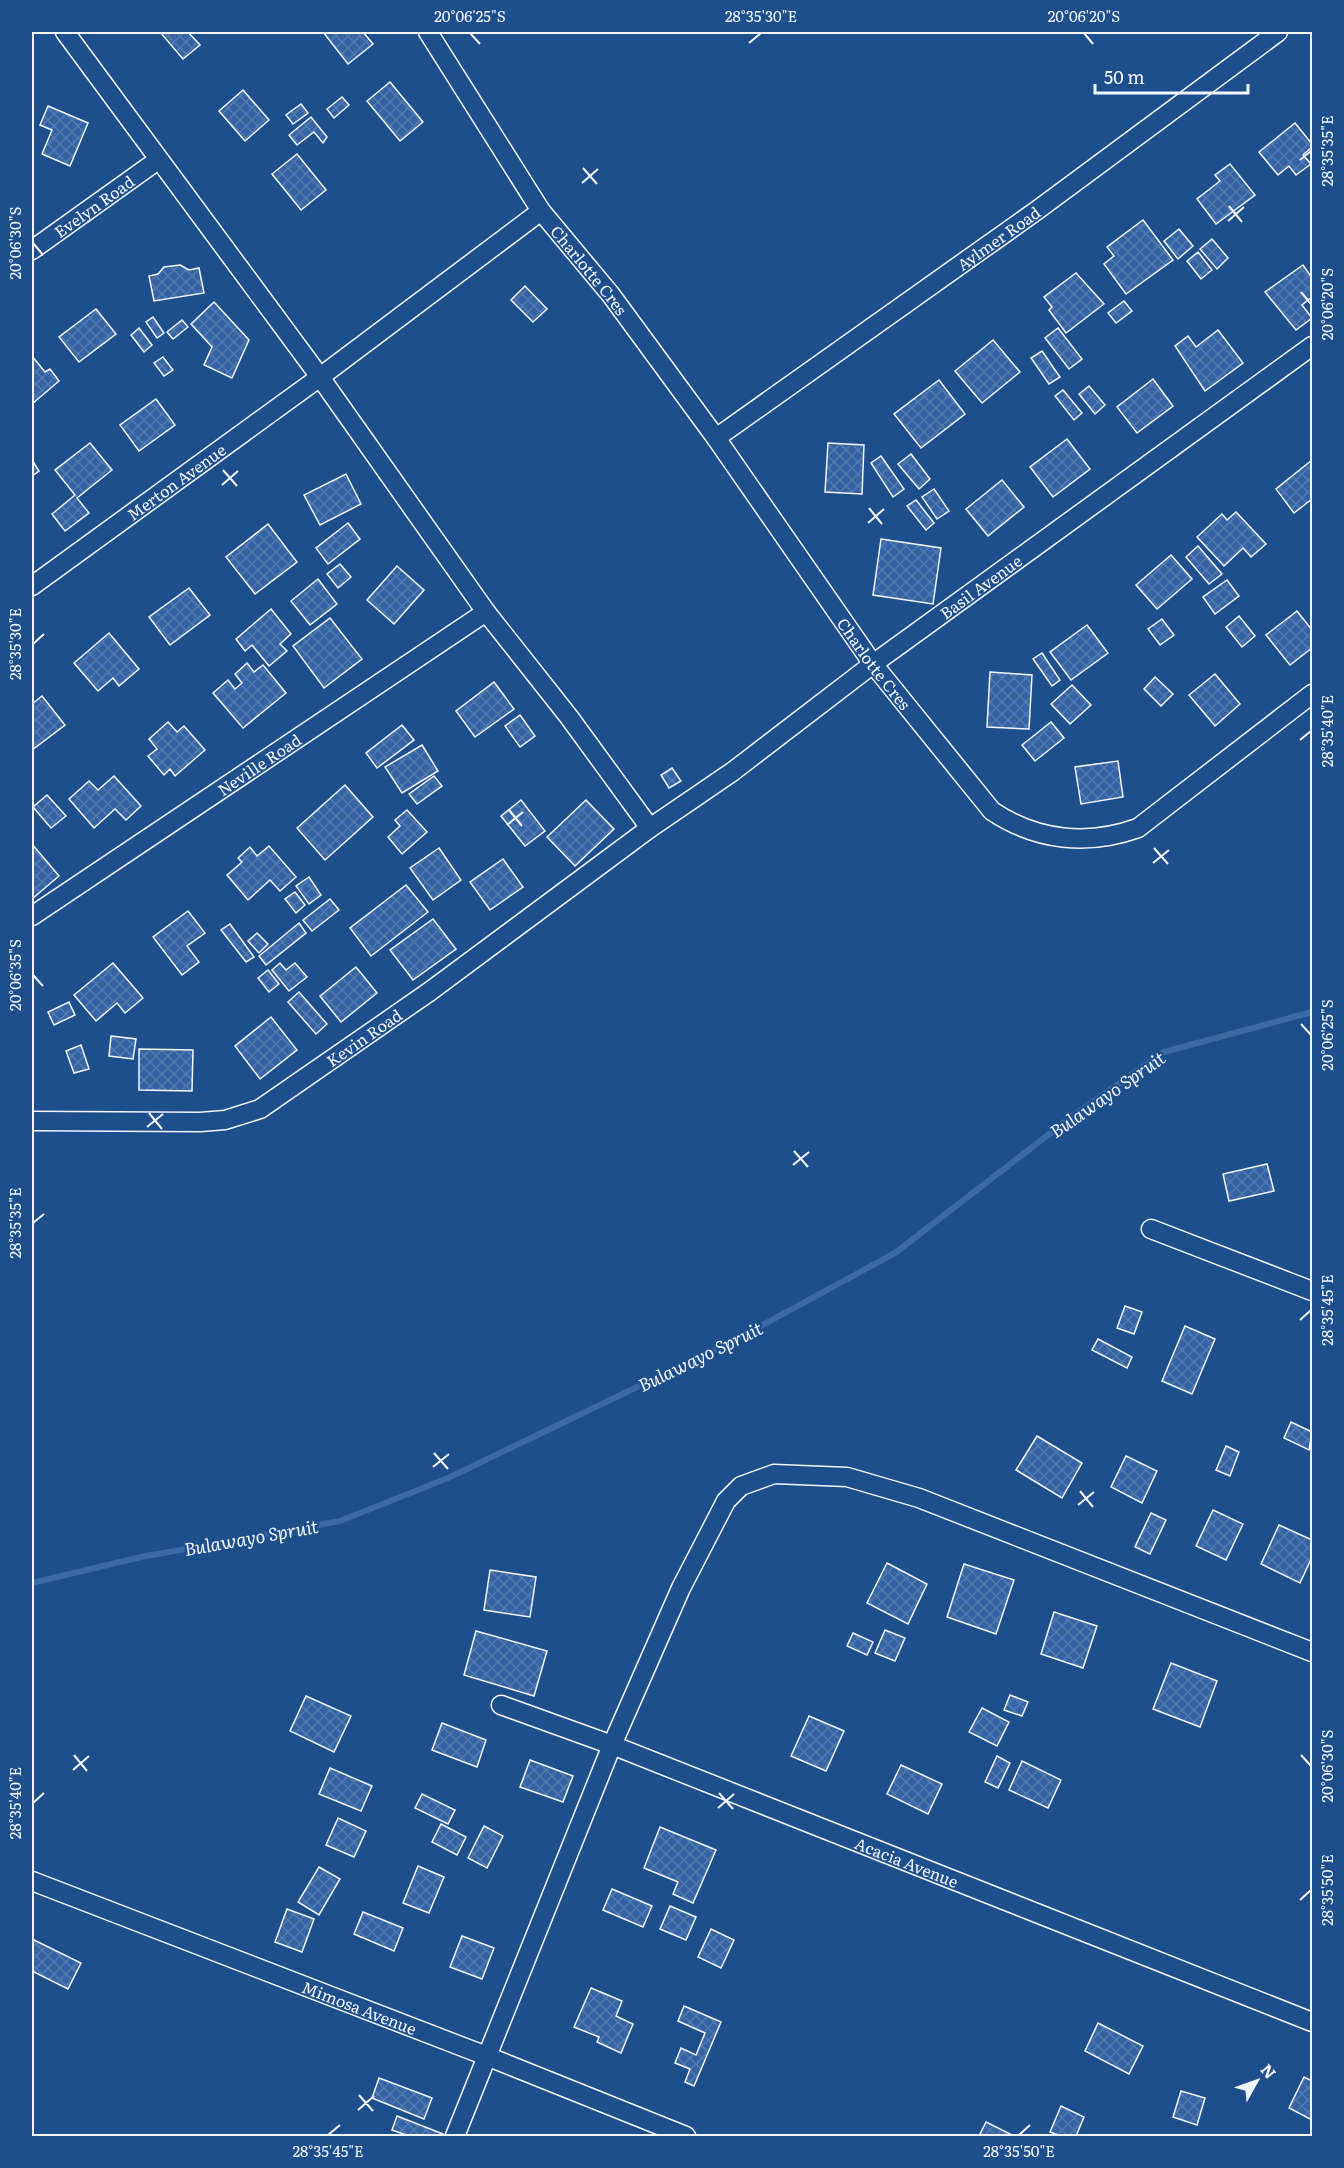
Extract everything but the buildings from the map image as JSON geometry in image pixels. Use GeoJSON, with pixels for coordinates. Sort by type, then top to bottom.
{"type":"FeatureCollection","features":[{"type":"Feature","properties":{"kind":"street"},"geometry":{"type":"LineString","coordinates":[[65,32],[320,377],[486,612],[569,717],[650,828]]}},
{"type":"Feature","properties":{"kind":"street","name":"Charlotte Cres"},"geometry":{"type":"LineString","coordinates":[[428,32],[541,211],[611,295],[716,438],[873,664],[992,811],[1023,828],[1051,837],[1098,840],[1138,828],[1312,694]]}},
{"type":"Feature","properties":{"kind":"street","name":"Aylmer Road"},"geometry":{"type":"LineString","coordinates":[[716,438],[1036,211],[1278,32]]}},
{"type":"Feature","properties":{"kind":"street","name":"Evelyn Road"},"geometry":{"type":"LineString","coordinates":[[32,250],[158,160]]}},
{"type":"Feature","properties":{"kind":"street","name":"Charlotte Cres"},"geometry":{"type":"LineString","coordinates":[[320,377],[541,211]]}},
{"type":"Feature","properties":{"kind":"street","name":"Basil Avenue"},"geometry":{"type":"LineString","coordinates":[[650,828],[732,772],[873,664],[1312,346]]}},
{"type":"Feature","properties":{"kind":"street","name":"Merton Avenue"},"geometry":{"type":"LineString","coordinates":[[32,586],[320,377]]}},
{"type":"Feature","properties":{"kind":"street","name":"Neville Road"},"geometry":{"type":"LineString","coordinates":[[32,916],[486,612]]}},
{"type":"Feature","properties":{"kind":"street","name":"Kevin Road"},"geometry":{"type":"LineString","coordinates":[[32,1121],[200,1122],[225,1120],[260,1109],[429,992],[650,828]]}},
{"type":"Feature","properties":{"kind":"street"},"geometry":{"type":"LineString","coordinates":[[1151,1229],[1312,1291]]}},
{"type":"Feature","properties":{"kind":"street"},"geometry":{"type":"LineString","coordinates":[[455,2136],[489,2057],[612,1745],[681,1588],[726,1501],[741,1486],[774,1474],[847,1477],[919,1498],[1312,1652]]}},
{"type":"Feature","properties":{"kind":"street","name":"Acacia Avenue"},"geometry":{"type":"LineString","coordinates":[[501,1705],[612,1745],[1312,2022]]}},
{"type":"Feature","properties":{"kind":"street","name":"Mimosa Avenue"},"geometry":{"type":"LineString","coordinates":[[32,1881],[489,2057],[686,2136]]}},
{"type":"Feature","properties":{"kind":"waterway","name":"Bulawayo Spruit"},"geometry":{"type":"LineString","coordinates":[[32,1583],[141,1557],[340,1521],[448,1478],[737,1339],[895,1253],[1070,1118],[1164,1052],[1312,1012]]}}]}
